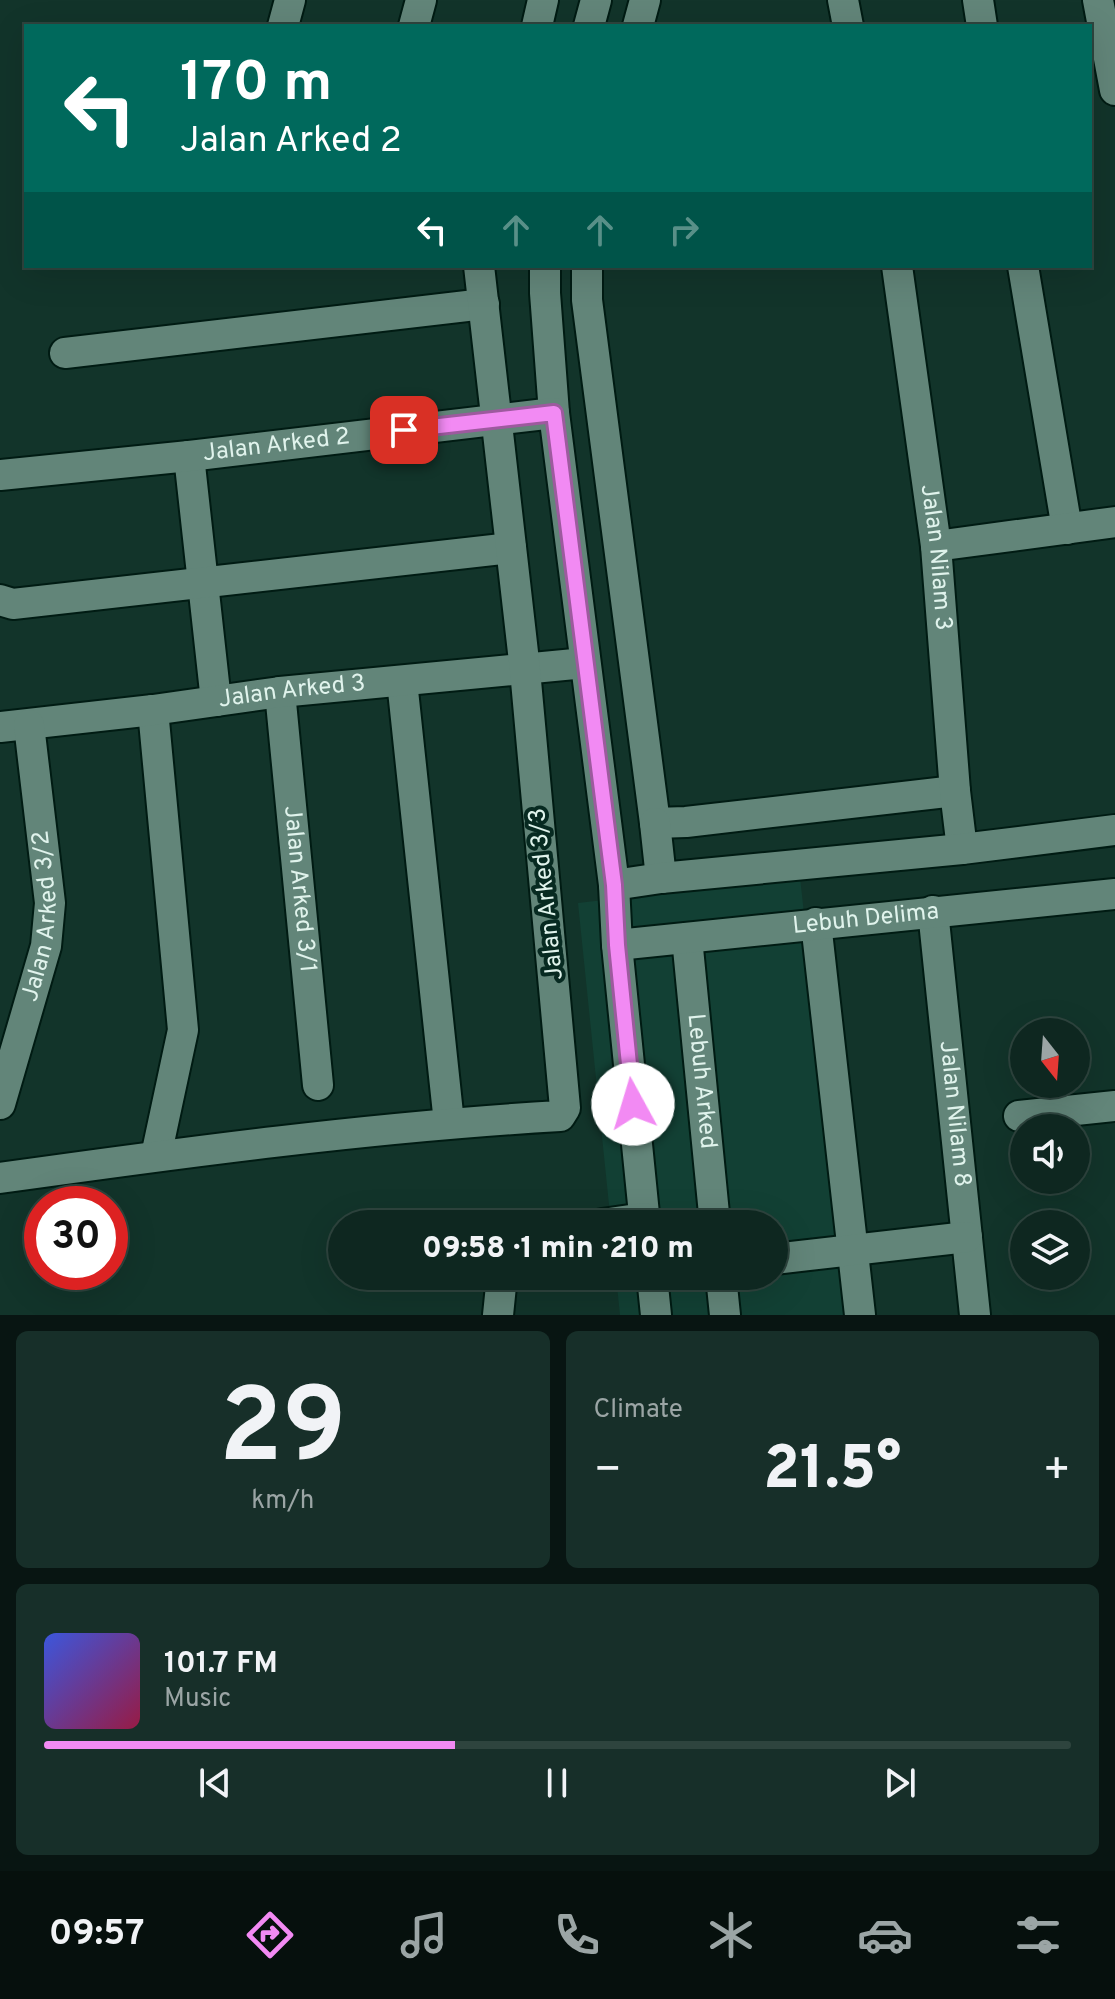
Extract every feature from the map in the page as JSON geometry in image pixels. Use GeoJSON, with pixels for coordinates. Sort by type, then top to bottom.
{"type":"FeatureCollection","features":[{"type":"Feature","properties":{"kind":"street"},"geometry":{"type":"LineString","coordinates":[[284,24],[290,0]]}},
{"type":"Feature","properties":{"kind":"street"},"geometry":{"type":"LineString","coordinates":[[415,24],[421,0]]}},
{"type":"Feature","properties":{"kind":"street"},"geometry":{"type":"LineString","coordinates":[[537,24],[543,0]]}},
{"type":"Feature","properties":{"kind":"street"},"geometry":{"type":"LineString","coordinates":[[590,24],[596,0]]}},
{"type":"Feature","properties":{"kind":"street"},"geometry":{"type":"LineString","coordinates":[[639,24],[645,0]]}},
{"type":"Feature","properties":{"kind":"street"},"geometry":{"type":"LineString","coordinates":[[843,0],[848,24]]}},
{"type":"Feature","properties":{"kind":"street"},"geometry":{"type":"LineString","coordinates":[[978,0],[982,24]]}},
{"type":"Feature","properties":{"kind":"street"},"geometry":{"type":"LineString","coordinates":[[1098,0],[1115,90]]}},
{"type":"Feature","properties":{"kind":"street","name":"Jalan Arked 3/3"},"geometry":{"type":"LineString","coordinates":[[449,1123],[560,1116],[565,1108],[566,1096],[525,670],[479,268]]}},
{"type":"Feature","properties":{"kind":"street"},"geometry":{"type":"LineString","coordinates":[[545,268],[554,413],[614,885],[617,945],[644,1210]]}},
{"type":"Feature","properties":{"kind":"street"},"geometry":{"type":"LineString","coordinates":[[587,268],[587,300],[661,878]]}},
{"type":"Feature","properties":{"kind":"street","name":"Jalan Nilam 3"},"geometry":{"type":"LineString","coordinates":[[897,268],[936,546],[962,849]]}},
{"type":"Feature","properties":{"kind":"street"},"geometry":{"type":"LineString","coordinates":[[1023,268],[1067,529]]}},
{"type":"Feature","properties":{"kind":"street"},"geometry":{"type":"LineString","coordinates":[[65,353],[484,304]]}},
{"type":"Feature","properties":{"kind":"street","name":"Jalan Arked 2"},"geometry":{"type":"LineString","coordinates":[[0,475],[554,413]]}},
{"type":"Feature","properties":{"kind":"street"},"geometry":{"type":"LineString","coordinates":[[189,456],[216,701]]}},
{"type":"Feature","properties":{"kind":"street"},"geometry":{"type":"LineString","coordinates":[[936,546],[1115,522]]}},
{"type":"Feature","properties":{"kind":"street"},"geometry":{"type":"LineString","coordinates":[[0,600],[13,604],[511,548]]}},
{"type":"Feature","properties":{"kind":"street","name":"Jalan Arked 3"},"geometry":{"type":"LineString","coordinates":[[15,726],[280,692],[585,663]]}},
{"type":"Feature","properties":{"kind":"street"},"geometry":{"type":"LineString","coordinates":[[0,1178],[156,1156],[449,1123],[402,681]]}},
{"type":"Feature","properties":{"kind":"street","name":"Jalan Arked 3/1"},"geometry":{"type":"LineString","coordinates":[[280,692],[318,1085]]}},
{"type":"Feature","properties":{"kind":"street"},"geometry":{"type":"LineString","coordinates":[[153,710],[183,1030],[156,1156]]}},
{"type":"Feature","properties":{"kind":"street","name":"Jalan Arked 3/2"},"geometry":{"type":"LineString","coordinates":[[0,1104],[46,946],[50,903],[15,726]]}},
{"type":"Feature","properties":{"kind":"street"},"geometry":{"type":"LineString","coordinates":[[655,823],[955,791]]}},
{"type":"Feature","properties":{"kind":"street"},"geometry":{"type":"LineString","coordinates":[[614,885],[1115,830]]}},
{"type":"Feature","properties":{"kind":"street","name":"Lebuh Delima"},"geometry":{"type":"LineString","coordinates":[[617,945],[1115,894]]}},
{"type":"Feature","properties":{"kind":"street","name":"Jalan Nilam 8"},"geometry":{"type":"LineString","coordinates":[[933,911],[975,1315]]}},
{"type":"Feature","properties":{"kind":"street"},"geometry":{"type":"LineString","coordinates":[[816,923],[860,1315]]}},
{"type":"Feature","properties":{"kind":"street","name":"Lebuh Arked"},"geometry":{"type":"LineString","coordinates":[[687,938],[714,1210]]}},
{"type":"Feature","properties":{"kind":"street"},"geometry":{"type":"LineString","coordinates":[[1038,1114],[1115,1106]]}},
{"type":"Feature","properties":{"kind":"street"},"geometry":{"type":"LineString","coordinates":[[788,1257],[967,1237]]}},
{"type":"Feature","properties":{"kind":"street"},"geometry":{"type":"LineString","coordinates":[[498,1315],[501,1290]]}},
{"type":"Feature","properties":{"kind":"street"},"geometry":{"type":"LineString","coordinates":[[653,1290],[656,1315]]}},
{"type":"Feature","properties":{"kind":"street"},"geometry":{"type":"LineString","coordinates":[[722,1290],[725,1315]]}},
{"type":"Feature","properties":{"kind":"shaded area"},"geometry":{"type":"Polygon","coordinates":[[[800,877],[848,1315],[620,1315],[617,1290],[788,1290],[788,1210],[610,1210],[578,903],[800,877]]]}},
{"type":"Feature","properties":{"kind":"route"},"geometry":{"type":"LineString","coordinates":[[404,430],[554,413],[614,885],[633,1104]]}}]}
